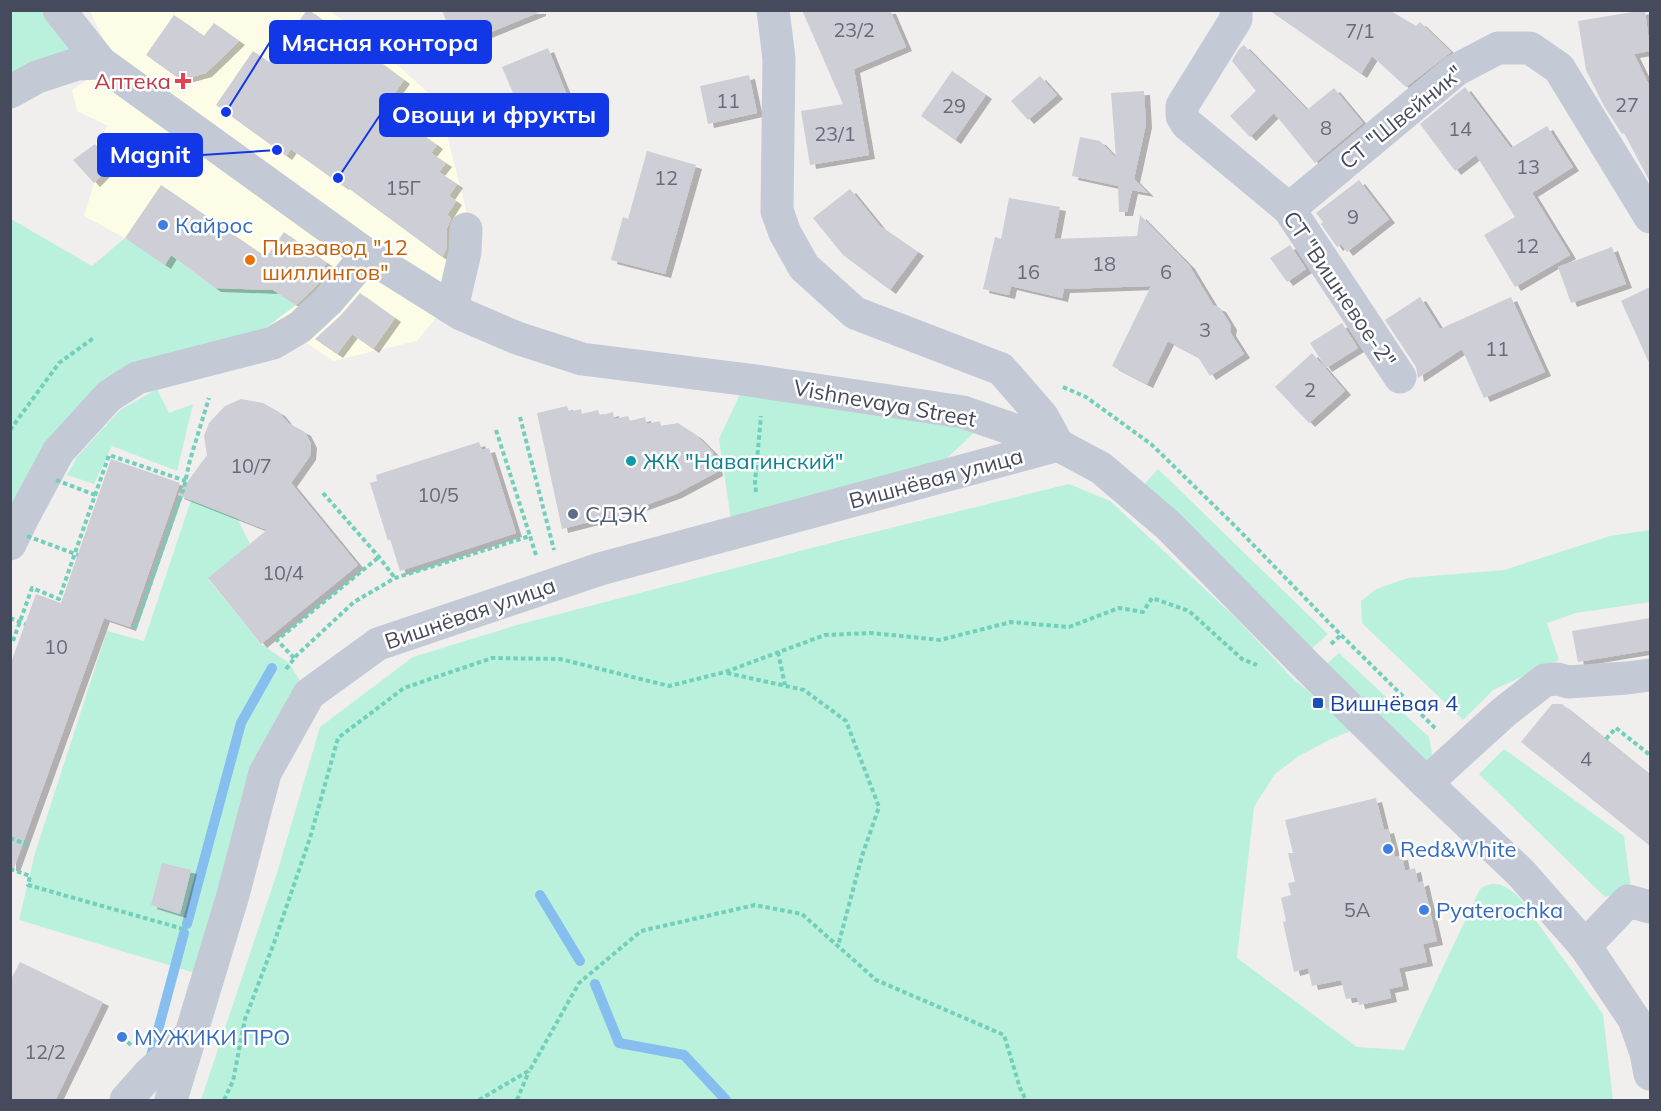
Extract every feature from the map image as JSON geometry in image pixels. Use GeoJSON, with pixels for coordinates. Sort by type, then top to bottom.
{"type":"FeatureCollection","features":[{"type":"Feature","properties":{"kind":"street","name":"Vishnevaya Street"},"geometry":{"type":"LineString","coordinates":[[59,10],[101,63],[367,255],[461,314],[517,338],[582,359],[749,380],[963,412],[1058,445],[1101,468],[1168,525],[1426,783],[1521,873],[1585,946],[1634,1018],[1646,1053],[1650,1074]]}},
{"type":"Feature","properties":{"kind":"street"},"geometry":{"type":"LineString","coordinates":[[773,10],[779,59],[777,211],[784,233],[804,267],[855,313],[1001,369],[1042,416],[1058,445]]}},
{"type":"Feature","properties":{"kind":"street","name":"СТ \"Вишневое-2\""},"geometry":{"type":"LineString","coordinates":[[1236,10],[1236,19],[1182,106],[1182,116],[1187,124],[1289,209],[1400,377]]}},
{"type":"Feature","properties":{"kind":"street","name":"СТ \"Швейник\""},"geometry":{"type":"LineString","coordinates":[[1289,209],[1456,70],[1498,48],[1530,48],[1559,68],[1650,217]]}},
{"type":"Feature","properties":{"kind":"street"},"geometry":{"type":"LineString","coordinates":[[10,92],[37,77],[77,64],[101,63]]}},
{"type":"Feature","properties":{"kind":"street"},"geometry":{"type":"LineString","coordinates":[[452,308],[465,252],[466,229]]}},
{"type":"Feature","properties":{"kind":"street"},"geometry":{"type":"LineString","coordinates":[[19,540],[22,519],[58,452],[109,396],[137,378],[273,343],[300,327],[328,301],[367,255]]}},
{"type":"Feature","properties":{"kind":"street","name":"Вишнёвая улица"},"geometry":{"type":"LineString","coordinates":[[171,1101],[233,895],[266,773],[309,694],[378,644],[600,569],[1058,445]]}},
{"type":"Feature","properties":{"kind":"street"},"geometry":{"type":"LineString","coordinates":[[1426,783],[1504,712],[1545,680],[1558,679],[1568,682],[1650,675]]}},
{"type":"Feature","properties":{"kind":"street"},"geometry":{"type":"LineString","coordinates":[[1585,946],[1628,901],[1650,907]]}},
{"type":"Feature","properties":{"kind":"street"},"geometry":{"type":"LineString","coordinates":[[126,1101],[150,1073],[192,1034]]}},
{"type":"Feature","properties":{"kind":"path"},"geometry":{"type":"LineString","coordinates":[[10,430],[59,363],[95,337]]}},
{"type":"Feature","properties":{"kind":"path"},"geometry":{"type":"LineString","coordinates":[[135,628],[186,481],[209,398]]}},
{"type":"Feature","properties":{"kind":"path"},"geometry":{"type":"LineString","coordinates":[[757,496],[755,482],[762,409]]}},
{"type":"Feature","properties":{"kind":"path"},"geometry":{"type":"LineString","coordinates":[[496,430],[535,556],[555,550],[520,417]]}},
{"type":"Feature","properties":{"kind":"path"},"geometry":{"type":"LineString","coordinates":[[13,641],[32,588],[59,599],[110,456],[186,481]]}},
{"type":"Feature","properties":{"kind":"path"},"geometry":{"type":"LineString","coordinates":[[56,480],[98,496]]}},
{"type":"Feature","properties":{"kind":"path"},"geometry":{"type":"LineString","coordinates":[[323,493],[396,578]]}},
{"type":"Feature","properties":{"kind":"path"},"geometry":{"type":"LineString","coordinates":[[284,673],[294,658],[354,602],[396,578],[530,536]]}},
{"type":"Feature","properties":{"kind":"path"},"geometry":{"type":"LineString","coordinates":[[19,540],[78,555]]}},
{"type":"Feature","properties":{"kind":"path"},"geometry":{"type":"LineString","coordinates":[[294,658],[277,640],[379,556]]}},
{"type":"Feature","properties":{"kind":"path"},"geometry":{"type":"LineString","coordinates":[[224,1101],[233,1081],[245,1019],[274,944],[310,838],[338,738],[404,688],[492,658],[560,658],[669,686],[725,672],[825,635],[871,633],[940,640],[1011,622],[1069,627],[1119,608],[1143,612],[1152,598],[1189,611],[1242,659],[1262,667]]}},
{"type":"Feature","properties":{"kind":"path"},"geometry":{"type":"LineString","coordinates":[[10,618],[25,624]]}},
{"type":"Feature","properties":{"kind":"path"},"geometry":{"type":"LineString","coordinates":[[778,652],[785,685]]}},
{"type":"Feature","properties":{"kind":"path"},"geometry":{"type":"LineString","coordinates":[[725,672],[804,690],[846,721],[879,807],[862,856],[838,946]]}},
{"type":"Feature","properties":{"kind":"path"},"geometry":{"type":"LineString","coordinates":[[1606,739],[1616,728],[1650,755]]}},
{"type":"Feature","properties":{"kind":"path"},"geometry":{"type":"LineString","coordinates":[[10,838],[28,845]]}},
{"type":"Feature","properties":{"kind":"path"},"geometry":{"type":"LineString","coordinates":[[10,868],[30,876],[28,885],[191,931]]}},
{"type":"Feature","properties":{"kind":"path"},"geometry":{"type":"LineString","coordinates":[[517,1101],[530,1070],[579,983],[641,932],[755,905],[802,914],[876,980],[1004,1035],[1026,1101]]}},
{"type":"Feature","properties":{"kind":"path"},"geometry":{"type":"LineString","coordinates":[[479,1101],[530,1070]]}},
{"type":"Feature","properties":{"kind":"shaded area"},"geometry":{"type":"Polygon","coordinates":[[[90,11],[330,11],[376,45],[439,103],[474,241],[460,288],[417,341],[333,361],[275,321],[296,305],[273,290],[215,288],[172,255],[165,265],[125,238],[84,216],[94,183],[112,165],[95,144],[108,126],[77,111],[72,90],[114,62],[90,11]]]}},
{"type":"Feature","properties":{"kind":"green space"},"geometry":{"type":"Polygon","coordinates":[[[10,11],[40,11],[86,55],[11,78],[10,11]]]}},
{"type":"Feature","properties":{"kind":"green space"},"geometry":{"type":"Polygon","coordinates":[[[11,219],[92,266],[125,238],[165,264],[171,255],[215,288],[273,290],[296,305],[263,330],[147,363],[11,516],[11,219]]]}},
{"type":"Feature","properties":{"kind":"green space"},"geometry":{"type":"Polygon","coordinates":[[[157,389],[169,413],[193,404],[177,471],[112,446],[94,484],[67,475],[77,457],[120,410],[157,389]]]}},
{"type":"Feature","properties":{"kind":"green space"},"geometry":{"type":"Polygon","coordinates":[[[741,392],[978,429],[947,458],[731,520],[719,439],[741,392]]]}},
{"type":"Feature","properties":{"kind":"green space"},"geometry":{"type":"Polygon","coordinates":[[[1158,469],[1328,634],[1308,652],[1142,487],[1158,469]]]}},
{"type":"Feature","properties":{"kind":"green space"},"geometry":{"type":"Polygon","coordinates":[[[1069,484],[1110,501],[1238,620],[1292,678],[1355,729],[1299,756],[1275,774],[1254,807],[1237,958],[1357,1047],[1404,1050],[1480,889],[1491,884],[1501,885],[1519,897],[1603,1014],[1613,1100],[201,1100],[277,873],[320,727],[413,657],[517,625],[842,540],[1069,484]]]}},
{"type":"Feature","properties":{"kind":"green space"},"geometry":{"type":"Polygon","coordinates":[[[191,500],[237,518],[250,544],[208,579],[261,644],[289,663],[307,692],[205,976],[19,920],[35,853],[107,631],[144,641],[191,500]]]}},
{"type":"Feature","properties":{"kind":"green space"},"geometry":{"type":"Polygon","coordinates":[[[1650,530],[1650,602],[1576,613],[1547,623],[1559,660],[1493,690],[1463,720],[1362,623],[1361,601],[1376,589],[1408,578],[1504,570],[1610,536],[1650,530]]]}},
{"type":"Feature","properties":{"kind":"green space"},"geometry":{"type":"Polygon","coordinates":[[[1339,653],[1429,737],[1433,760],[1423,768],[1322,668],[1339,653]]]}},
{"type":"Feature","properties":{"kind":"green space"},"geometry":{"type":"Polygon","coordinates":[[[1504,749],[1624,836],[1631,889],[1605,897],[1479,774],[1504,749]]]}},
{"type":"Feature","properties":{"kind":"building"},"geometry":{"type":"Polygon","coordinates":[[[307,10],[404,80],[389,101],[426,125],[420,133],[437,145],[431,153],[446,163],[439,172],[457,184],[449,196],[456,201],[447,215],[451,218],[447,228],[446,250],[442,257],[291,149],[286,156],[216,105],[253,51],[269,62],[307,10]]]}},
{"type":"Feature","properties":{"kind":"building"},"geometry":{"type":"Polygon","coordinates":[[[442,10],[540,10],[540,12],[456,46],[442,10]]]}},
{"type":"Feature","properties":{"kind":"building"},"geometry":{"type":"Polygon","coordinates":[[[802,10],[890,10],[906,47],[854,69],[869,155],[810,165],[801,111],[843,104],[802,10]]]}},
{"type":"Feature","properties":{"kind":"building"},"geometry":{"type":"Polygon","coordinates":[[[1269,10],[1389,10],[1416,26],[1420,22],[1451,52],[1406,87],[1372,56],[1361,74],[1269,10]]]}},
{"type":"Feature","properties":{"kind":"building"},"geometry":{"type":"Polygon","coordinates":[[[1645,10],[1650,51],[1634,54],[1650,87],[1650,182],[1624,133],[1622,134],[1604,106],[1586,70],[1578,21],[1645,10]]]}},
{"type":"Feature","properties":{"kind":"building"},"geometry":{"type":"Polygon","coordinates":[[[174,15],[204,36],[214,23],[239,41],[206,73],[181,80],[146,55],[174,15]]]}},
{"type":"Feature","properties":{"kind":"building"},"geometry":{"type":"Polygon","coordinates":[[[1244,45],[1307,110],[1334,88],[1363,123],[1315,163],[1274,113],[1250,137],[1230,116],[1256,91],[1232,61],[1244,45]]]}},
{"type":"Feature","properties":{"kind":"building"},"geometry":{"type":"Polygon","coordinates":[[[548,48],[574,113],[529,131],[502,67],[548,48]]]}},
{"type":"Feature","properties":{"kind":"building"},"geometry":{"type":"Polygon","coordinates":[[[952,71],[986,95],[955,140],[921,116],[952,71]]]}},
{"type":"Feature","properties":{"kind":"building"},"geometry":{"type":"Polygon","coordinates":[[[749,75],[757,113],[708,124],[700,86],[749,75]]]}},
{"type":"Feature","properties":{"kind":"building"},"geometry":{"type":"Polygon","coordinates":[[[1040,76],[1057,95],[1028,120],[1011,101],[1040,76]]]}},
{"type":"Feature","properties":{"kind":"building"},"geometry":{"type":"Polygon","coordinates":[[[1465,87],[1511,148],[1547,126],[1573,167],[1532,193],[1570,255],[1515,287],[1484,235],[1515,217],[1476,155],[1455,171],[1420,124],[1465,87]]]}},
{"type":"Feature","properties":{"kind":"building"},"geometry":{"type":"Polygon","coordinates":[[[1144,91],[1146,124],[1134,179],[1148,193],[1132,190],[1127,212],[1119,212],[1118,186],[1072,176],[1080,137],[1100,141],[1116,158],[1111,93],[1144,91]]]}},
{"type":"Feature","properties":{"kind":"building"},"geometry":{"type":"Polygon","coordinates":[[[95,144],[112,165],[94,183],[73,160],[95,144]]]}},
{"type":"Feature","properties":{"kind":"building"},"geometry":{"type":"Polygon","coordinates":[[[647,151],[696,165],[665,274],[611,260],[623,217],[628,219],[647,151]]]}},
{"type":"Feature","properties":{"kind":"building"},"geometry":{"type":"Polygon","coordinates":[[[1359,180],[1389,219],[1347,252],[1341,244],[1337,247],[1316,213],[1359,180]]]}},
{"type":"Feature","properties":{"kind":"building","name":"Пивзавод \"12 шиллингов\""},"geometry":{"type":"Polygon","coordinates":[[[161,185],[266,257],[284,232],[327,263],[324,267],[329,271],[296,305],[273,290],[215,288],[171,255],[165,265],[125,238],[161,185]]]}},
{"type":"Feature","properties":{"kind":"building"},"geometry":{"type":"Polygon","coordinates":[[[850,189],[880,226],[918,252],[890,290],[843,255],[813,218],[850,189]]]}},
{"type":"Feature","properties":{"kind":"building"},"geometry":{"type":"Polygon","coordinates":[[[1009,198],[1060,207],[1054,239],[1137,236],[1140,215],[1189,265],[1213,305],[1220,308],[1231,326],[1230,332],[1244,354],[1210,376],[1198,357],[1168,341],[1147,384],[1112,366],[1151,286],[1064,289],[1062,298],[1011,286],[1009,295],[983,289],[995,237],[1001,239],[1009,198]]]}},
{"type":"Feature","properties":{"kind":"building"},"geometry":{"type":"Polygon","coordinates":[[[1290,245],[1306,269],[1287,282],[1270,258],[1290,245]]]}},
{"type":"Feature","properties":{"kind":"building"},"geometry":{"type":"Polygon","coordinates":[[[1612,247],[1626,284],[1571,303],[1558,267],[1612,247]]]}},
{"type":"Feature","properties":{"kind":"building"},"geometry":{"type":"Polygon","coordinates":[[[1650,287],[1650,365],[1621,301],[1650,287]]]}},
{"type":"Feature","properties":{"kind":"building"},"geometry":{"type":"Polygon","coordinates":[[[360,293],[395,318],[373,349],[352,334],[337,354],[315,339],[341,315],[360,293]]]}},
{"type":"Feature","properties":{"kind":"building"},"geometry":{"type":"Polygon","coordinates":[[[1420,297],[1440,329],[1511,297],[1545,372],[1484,398],[1462,349],[1418,378],[1416,367],[1385,320],[1420,297]]]}},
{"type":"Feature","properties":{"kind":"building"},"geometry":{"type":"Polygon","coordinates":[[[1342,323],[1358,348],[1326,368],[1310,343],[1342,323]]]}},
{"type":"Feature","properties":{"kind":"building"},"geometry":{"type":"Polygon","coordinates":[[[1312,353],[1345,391],[1309,423],[1275,387],[1312,353]]]}},
{"type":"Feature","properties":{"kind":"building"},"geometry":{"type":"Polygon","coordinates":[[[241,399],[263,403],[279,412],[288,423],[305,432],[311,444],[310,456],[291,483],[358,565],[261,644],[208,578],[267,530],[178,495],[207,455],[204,436],[209,423],[225,406],[241,399]]]}},
{"type":"Feature","properties":{"kind":"building","name":"ЖК \"Навагинский\""},"geometry":{"type":"Polygon","coordinates":[[[567,406],[569,412],[581,409],[582,414],[598,410],[600,416],[613,412],[614,419],[628,416],[630,421],[645,417],[647,424],[660,421],[661,426],[678,423],[696,435],[713,452],[717,472],[676,494],[624,513],[562,529],[537,413],[567,406]]]}},
{"type":"Feature","properties":{"kind":"building"},"geometry":{"type":"Polygon","coordinates":[[[479,442],[482,450],[489,448],[516,533],[400,571],[370,483],[377,481],[376,475],[479,442]]]}},
{"type":"Feature","properties":{"kind":"building"},"geometry":{"type":"Polygon","coordinates":[[[111,459],[180,483],[130,627],[104,618],[14,868],[10,867],[10,665],[36,594],[61,603],[111,459]]]}},
{"type":"Feature","properties":{"kind":"building"},"geometry":{"type":"Polygon","coordinates":[[[1650,618],[1650,650],[1578,662],[1572,631],[1650,618]]]}},
{"type":"Feature","properties":{"kind":"building"},"geometry":{"type":"Polygon","coordinates":[[[1552,704],[1562,704],[1650,775],[1650,846],[1521,742],[1552,704]]]}},
{"type":"Feature","properties":{"kind":"building"},"geometry":{"type":"Polygon","coordinates":[[[1376,798],[1384,830],[1388,829],[1395,857],[1402,856],[1405,871],[1415,868],[1418,883],[1423,881],[1437,941],[1423,944],[1427,962],[1399,968],[1403,986],[1389,989],[1391,998],[1359,1005],[1357,997],[1346,999],[1341,980],[1312,986],[1308,968],[1294,972],[1283,922],[1286,921],[1281,898],[1291,895],[1288,883],[1295,882],[1288,853],[1293,853],[1285,820],[1376,798]]]}},
{"type":"Feature","properties":{"kind":"building"},"geometry":{"type":"Polygon","coordinates":[[[162,863],[191,870],[180,914],[151,905],[162,863]]]}},
{"type":"Feature","properties":{"kind":"building"},"geometry":{"type":"Polygon","coordinates":[[[20,962],[103,1002],[55,1101],[10,1101],[10,981],[20,962]]]}},
{"type":"Feature","properties":{"kind":"waterway"},"geometry":{"type":"LineString","coordinates":[[187,924],[241,723],[272,668]]}},
{"type":"Feature","properties":{"kind":"waterway"},"geometry":{"type":"LineString","coordinates":[[540,895],[580,961]]}},
{"type":"Feature","properties":{"kind":"waterway"},"geometry":{"type":"LineString","coordinates":[[150,1060],[184,933]]}},
{"type":"Feature","properties":{"kind":"waterway"},"geometry":{"type":"LineString","coordinates":[[595,984],[619,1043],[684,1055],[726,1100]]}},
{"type":"Feature","properties":{"kind":"place","name":"Аптека"},"geometry":{"type":"Point","coordinates":[183,81]}},
{"type":"Feature","properties":{"kind":"place","name":"Мясная контора"},"geometry":{"type":"Point","coordinates":[226,112]}},
{"type":"Feature","properties":{"kind":"place","name":"Magnit"},"geometry":{"type":"Point","coordinates":[277,150]}},
{"type":"Feature","properties":{"kind":"place","name":"Овощи и фрукты"},"geometry":{"type":"Point","coordinates":[338,178]}},
{"type":"Feature","properties":{"kind":"place","name":"Кайрос"},"geometry":{"type":"Point","coordinates":[163,225]}},
{"type":"Feature","properties":{"kind":"place","name":"Пивзавод \"12 шиллингов\""},"geometry":{"type":"Point","coordinates":[250,260]}},
{"type":"Feature","properties":{"kind":"place","name":"ЖК \"Навагинский\""},"geometry":{"type":"Point","coordinates":[631,461]}},
{"type":"Feature","properties":{"kind":"place","name":"СДЭК"},"geometry":{"type":"Point","coordinates":[573,514]}},
{"type":"Feature","properties":{"kind":"place","name":"Вишнёвая 4"},"geometry":{"type":"Point","coordinates":[1318,703]}},
{"type":"Feature","properties":{"kind":"place","name":"Red&White"},"geometry":{"type":"Point","coordinates":[1388,849]}},
{"type":"Feature","properties":{"kind":"place","name":"Pyaterochka"},"geometry":{"type":"Point","coordinates":[1424,910]}},
{"type":"Feature","properties":{"kind":"place","name":"МУЖИКИ ПРО"},"geometry":{"type":"Point","coordinates":[122,1037]}}]}
